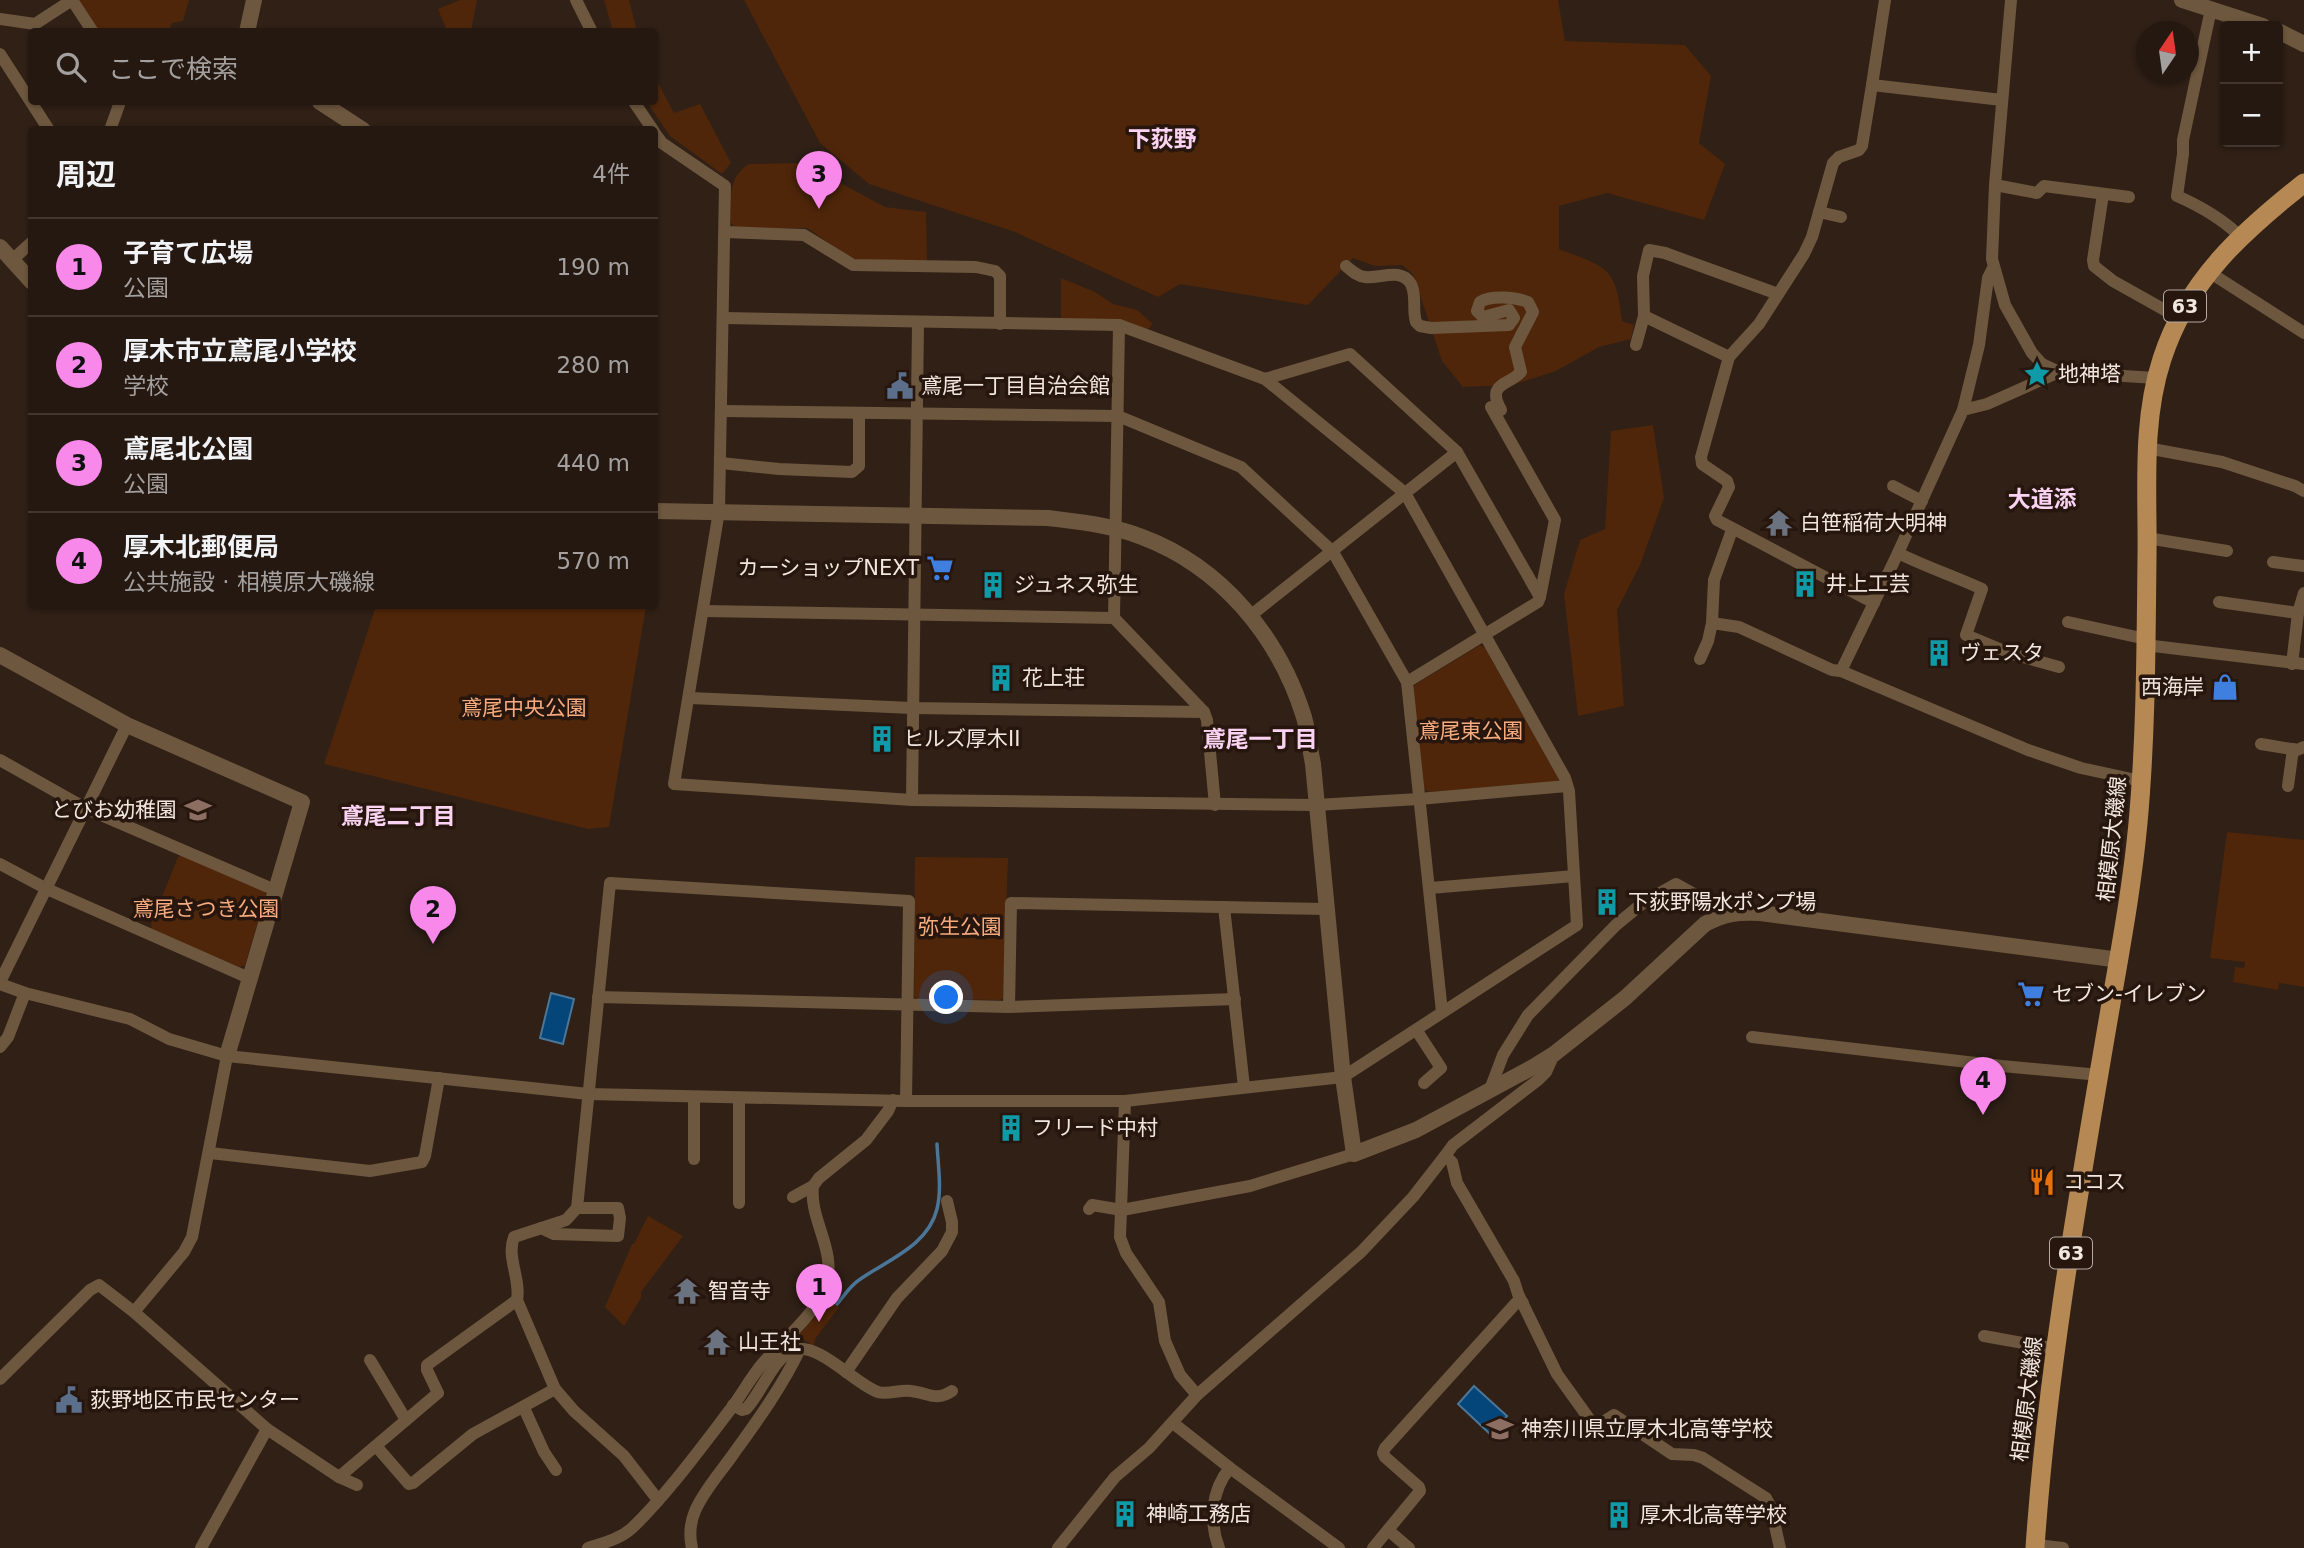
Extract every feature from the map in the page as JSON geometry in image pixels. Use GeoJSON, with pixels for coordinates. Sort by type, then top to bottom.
{"type":"FeatureCollection","features":[{"type":"Feature","properties":{"kind":"main road","name":"相模原大磯線"},"geometry":{"type":"LineString","coordinates":[[2035,1548],[2044,1441],[2056,1349],[2133,875],[2141,781],[2146,642],[2147,448],[2156,378],[2162,357],[2192,292],[2240,236],[2304,183]]}},
{"type":"Feature","properties":{"kind":"street"},"geometry":{"type":"LineString","coordinates":[[0,19],[35,24],[72,0],[90,28]]}},
{"type":"Feature","properties":{"kind":"street"},"geometry":{"type":"LineString","coordinates":[[248,28],[254,0]]}},
{"type":"Feature","properties":{"kind":"street"},"geometry":{"type":"LineString","coordinates":[[576,0],[590,28]]}},
{"type":"Feature","properties":{"kind":"street"},"geometry":{"type":"LineString","coordinates":[[1874,603],[1717,520],[1715,516],[1729,487],[1727,481],[1702,464],[1700,457],[1729,358],[1759,324],[1804,254],[1833,163],[1839,157],[1859,150],[1862,146],[1885,0]]}},
{"type":"Feature","properties":{"kind":"street"},"geometry":{"type":"LineString","coordinates":[[2011,0],[1995,185],[1993,268],[2005,305],[2032,353],[2042,364],[2059,372],[2156,378]]}},
{"type":"Feature","properties":{"kind":"street"},"geometry":{"type":"LineString","coordinates":[[2182,0],[2248,21]]}},
{"type":"Feature","properties":{"kind":"street"},"geometry":{"type":"LineString","coordinates":[[2211,9],[2183,140],[2177,196],[2228,225],[2240,236]]}},
{"type":"Feature","properties":{"kind":"street"},"geometry":{"type":"LineString","coordinates":[[2283,34],[2304,44]]}},
{"type":"Feature","properties":{"kind":"street"},"geometry":{"type":"LineString","coordinates":[[0,54],[28,97]]}},
{"type":"Feature","properties":{"kind":"street"},"geometry":{"type":"LineString","coordinates":[[1872,85],[2002,100]]}},
{"type":"Feature","properties":{"kind":"street"},"geometry":{"type":"LineString","coordinates":[[33,105],[46,126]]}},
{"type":"Feature","properties":{"kind":"street"},"geometry":{"type":"LineString","coordinates":[[111,126],[119,105]]}},
{"type":"Feature","properties":{"kind":"street"},"geometry":{"type":"LineString","coordinates":[[325,105],[357,126]]}},
{"type":"Feature","properties":{"kind":"street"},"geometry":{"type":"LineString","coordinates":[[636,105],[648,126]]}},
{"type":"Feature","properties":{"kind":"street"},"geometry":{"type":"LineString","coordinates":[[658,141],[725,186],[719,511],[674,784],[912,800],[1215,805],[1316,805],[1567,786]]}},
{"type":"Feature","properties":{"kind":"street"},"geometry":{"type":"LineString","coordinates":[[1995,185],[2037,193],[2044,186],[2129,197]]}},
{"type":"Feature","properties":{"kind":"street"},"geometry":{"type":"LineString","coordinates":[[2104,194],[2094,266],[2113,281],[2179,318]]}},
{"type":"Feature","properties":{"kind":"street"},"geometry":{"type":"LineString","coordinates":[[1819,212],[1841,217]]}},
{"type":"Feature","properties":{"kind":"street"},"geometry":{"type":"LineString","coordinates":[[725,232],[804,234],[853,265],[976,267],[995,271],[1000,276],[1000,324]]}},
{"type":"Feature","properties":{"kind":"street"},"geometry":{"type":"LineString","coordinates":[[5,265],[28,245]]}},
{"type":"Feature","properties":{"kind":"street"},"geometry":{"type":"LineString","coordinates":[[0,247],[5,265],[28,279]]}},
{"type":"Feature","properties":{"kind":"street"},"geometry":{"type":"LineString","coordinates":[[1636,345],[1644,316],[1643,275],[1649,250],[1665,253],[1778,294]]}},
{"type":"Feature","properties":{"kind":"street"},"geometry":{"type":"LineString","coordinates":[[1346,266],[1368,278],[1404,276],[1412,286],[1416,322],[1424,327],[1509,325],[1514,318],[1509,310],[1504,309],[1483,317],[1477,311],[1479,302],[1490,298],[1522,300],[1528,302],[1533,309],[1515,346],[1521,372],[1496,391],[1498,404],[1495,410],[1555,520],[1540,597],[1538,602],[1407,682]]}},
{"type":"Feature","properties":{"kind":"street"},"geometry":{"type":"LineString","coordinates":[[1841,671],[1963,410],[1979,345],[1988,278],[1993,268]]}},
{"type":"Feature","properties":{"kind":"street"},"geometry":{"type":"LineString","coordinates":[[2209,272],[2304,333]]}},
{"type":"Feature","properties":{"kind":"street"},"geometry":{"type":"LineString","coordinates":[[1644,316],[1729,358]]}},
{"type":"Feature","properties":{"kind":"street"},"geometry":{"type":"LineString","coordinates":[[127,725],[0,983],[25,993],[130,1019],[169,1039],[227,1055],[588,1094],[899,1101],[1125,1101],[1343,1077],[1577,925],[1569,791],[1565,778],[1405,493],[1265,379],[1119,325],[724,318]]}},
{"type":"Feature","properties":{"kind":"street"},"geometry":{"type":"LineString","coordinates":[[912,800],[918,323]]}},
{"type":"Feature","properties":{"kind":"street"},"geometry":{"type":"LineString","coordinates":[[1119,325],[1114,618],[1205,712],[1215,805]]}},
{"type":"Feature","properties":{"kind":"street"},"geometry":{"type":"LineString","coordinates":[[1265,379],[1350,354],[1457,452],[1540,597]]}},
{"type":"Feature","properties":{"kind":"street"},"geometry":{"type":"LineString","coordinates":[[1963,410],[1987,404],[2059,372]]}},
{"type":"Feature","properties":{"kind":"street"},"geometry":{"type":"LineString","coordinates":[[722,411],[1118,416],[1241,467],[1333,552],[1407,682],[1442,1012]]}},
{"type":"Feature","properties":{"kind":"street"},"geometry":{"type":"LineString","coordinates":[[721,463],[852,472],[859,466],[859,413]]}},
{"type":"Feature","properties":{"kind":"street"},"geometry":{"type":"LineString","coordinates":[[2147,448],[2222,462],[2304,491]]}},
{"type":"Feature","properties":{"kind":"street"},"geometry":{"type":"LineString","coordinates":[[1250,615],[1457,452]]}},
{"type":"Feature","properties":{"kind":"street"},"geometry":{"type":"LineString","coordinates":[[1893,486],[1922,501]]}},
{"type":"Feature","properties":{"kind":"street"},"geometry":{"type":"LineString","coordinates":[[658,511],[1048,518],[1115,528],[1144,537],[1207,573],[1232,594],[1271,643],[1289,677],[1304,719],[1313,764],[1343,1077],[1354,1154]]}},
{"type":"Feature","properties":{"kind":"street"},"geometry":{"type":"LineString","coordinates":[[1699,659],[1708,641],[1712,623],[1714,580],[1732,530]]}},
{"type":"Feature","properties":{"kind":"street"},"geometry":{"type":"LineString","coordinates":[[2147,538],[2227,551]]}},
{"type":"Feature","properties":{"kind":"street"},"geometry":{"type":"LineString","coordinates":[[1898,553],[1982,589],[1965,628],[1966,635],[2052,669]]}},
{"type":"Feature","properties":{"kind":"street"},"geometry":{"type":"LineString","coordinates":[[2273,562],[2304,566]]}},
{"type":"Feature","properties":{"kind":"street"},"geometry":{"type":"LineString","coordinates":[[2072,626],[2146,642],[2298,664],[2298,613],[2304,593]]}},
{"type":"Feature","properties":{"kind":"street"},"geometry":{"type":"LineString","coordinates":[[2219,602],[2298,613]]}},
{"type":"Feature","properties":{"kind":"street"},"geometry":{"type":"LineString","coordinates":[[704,611],[1114,618]]}},
{"type":"Feature","properties":{"kind":"street"},"geometry":{"type":"LineString","coordinates":[[1712,623],[1739,627],[1837,672],[1841,671],[2028,750],[2081,768],[2141,781]]}},
{"type":"Feature","properties":{"kind":"street"},"geometry":{"type":"LineString","coordinates":[[0,655],[127,725],[302,802],[227,1055],[192,1237],[134,1312]]}},
{"type":"Feature","properties":{"kind":"street"},"geometry":{"type":"LineString","coordinates":[[690,698],[912,708],[1205,712]]}},
{"type":"Feature","properties":{"kind":"street"},"geometry":{"type":"LineString","coordinates":[[2261,744],[2299,748],[2288,786]]}},
{"type":"Feature","properties":{"kind":"street"},"geometry":{"type":"LineString","coordinates":[[0,760],[87,809],[275,890]]}},
{"type":"Feature","properties":{"kind":"street"},"geometry":{"type":"LineString","coordinates":[[0,863],[47,889],[249,978]]}},
{"type":"Feature","properties":{"kind":"street"},"geometry":{"type":"LineString","coordinates":[[1430,888],[1574,876]]}},
{"type":"Feature","properties":{"kind":"street"},"geometry":{"type":"LineString","coordinates":[[659,1500],[624,1456],[574,1411],[555,1388],[517,1300],[519,1291],[510,1247],[514,1237],[566,1220],[578,1208],[610,883],[909,901],[908,1004],[899,1101],[872,1133],[813,1186],[793,1197]]}},
{"type":"Feature","properties":{"kind":"street"},"geometry":{"type":"LineString","coordinates":[[1489,1092],[1503,1055],[1528,1015],[1616,925],[1644,902],[1676,884],[1703,899],[1721,915]]}},
{"type":"Feature","properties":{"kind":"street"},"geometry":{"type":"LineString","coordinates":[[1009,1007],[1011,903],[1326,909]]}},
{"type":"Feature","properties":{"kind":"street"},"geometry":{"type":"LineString","coordinates":[[1224,907],[1244,1087]]}},
{"type":"Feature","properties":{"kind":"street"},"geometry":{"type":"LineString","coordinates":[[1088,1209],[1092,1205],[1122,1210],[1250,1185],[1354,1154],[1416,1130],[1554,1054],[1625,998],[1705,924],[1721,915],[1760,913],[2120,960]]}},
{"type":"Feature","properties":{"kind":"street"},"geometry":{"type":"LineString","coordinates":[[0,1047],[8,1037],[25,993]]}},
{"type":"Feature","properties":{"kind":"street"},"geometry":{"type":"LineString","coordinates":[[598,997],[1009,1007],[1235,999]]}},
{"type":"Feature","properties":{"kind":"street"},"geometry":{"type":"LineString","coordinates":[[1417,1031],[1441,1068],[1424,1083]]}},
{"type":"Feature","properties":{"kind":"street"},"geometry":{"type":"LineString","coordinates":[[1752,1037],[2100,1075]]}},
{"type":"Feature","properties":{"kind":"street"},"geometry":{"type":"LineString","coordinates":[[1058,1548],[1115,1478],[1149,1448],[1197,1395],[1361,1252],[1413,1197],[1453,1145],[1538,1080],[1546,1072],[1554,1054]]}},
{"type":"Feature","properties":{"kind":"street"},"geometry":{"type":"LineString","coordinates":[[209,1153],[370,1171],[422,1162],[439,1078]]}},
{"type":"Feature","properties":{"kind":"street"},"geometry":{"type":"LineString","coordinates":[[694,1097],[694,1159]]}},
{"type":"Feature","properties":{"kind":"street"},"geometry":{"type":"LineString","coordinates":[[739,1098],[739,1203]]}},
{"type":"Feature","properties":{"kind":"street"},"geometry":{"type":"LineString","coordinates":[[1125,1101],[1120,1237],[1126,1254],[1159,1301],[1164,1342],[1180,1375],[1197,1395]]}},
{"type":"Feature","properties":{"kind":"street"},"geometry":{"type":"LineString","coordinates":[[1445,1156],[1452,1162],[1457,1183],[1514,1281],[1517,1294],[1557,1374],[1595,1427],[1614,1415],[1672,1454],[1703,1458],[1766,1498],[1771,1508],[1780,1548]]}},
{"type":"Feature","properties":{"kind":"street"},"geometry":{"type":"LineString","coordinates":[[587,1548],[615,1540],[659,1500],[761,1365],[816,1305],[828,1275],[827,1250],[811,1199],[813,1186]]}},
{"type":"Feature","properties":{"kind":"street"},"geometry":{"type":"LineString","coordinates":[[846,1372],[897,1298],[942,1251],[952,1232],[947,1201]]}},
{"type":"Feature","properties":{"kind":"street"},"geometry":{"type":"LineString","coordinates":[[541,1228],[554,1234],[618,1236],[618,1208],[578,1208]]}},
{"type":"Feature","properties":{"kind":"street"},"geometry":{"type":"LineString","coordinates":[[0,1379],[90,1290],[99,1285],[134,1312],[267,1429],[339,1477],[358,1485]]}},
{"type":"Feature","properties":{"kind":"street"},"geometry":{"type":"LineString","coordinates":[[339,1477],[438,1393],[427,1370],[427,1364],[517,1300]]}},
{"type":"Feature","properties":{"kind":"street"},"geometry":{"type":"LineString","coordinates":[[1373,1548],[1420,1491],[1419,1486],[1385,1457],[1385,1448],[1516,1303],[1523,1303]]}},
{"type":"Feature","properties":{"kind":"street"},"geometry":{"type":"LineString","coordinates":[[1984,1336],[2056,1349]]}},
{"type":"Feature","properties":{"kind":"street"},"geometry":{"type":"LineString","coordinates":[[733,1405],[742,1410],[746,1409],[779,1363],[790,1351],[800,1349],[817,1353],[879,1392],[910,1390],[935,1397],[952,1391]]}},
{"type":"Feature","properties":{"kind":"street"},"geometry":{"type":"LineString","coordinates":[[692,1548],[690,1532],[694,1513],[701,1499],[753,1425],[800,1349]]}},
{"type":"Feature","properties":{"kind":"street"},"geometry":{"type":"LineString","coordinates":[[370,1360],[406,1420]]}},
{"type":"Feature","properties":{"kind":"street"},"geometry":{"type":"LineString","coordinates":[[376,1447],[409,1484],[413,1483],[473,1434],[524,1408],[555,1388]]}},
{"type":"Feature","properties":{"kind":"street"},"geometry":{"type":"LineString","coordinates":[[524,1408],[544,1452],[556,1470]]}},
{"type":"Feature","properties":{"kind":"street"},"geometry":{"type":"LineString","coordinates":[[1173,1423],[1339,1548]]}},
{"type":"Feature","properties":{"kind":"street"},"geometry":{"type":"LineString","coordinates":[[201,1548],[267,1429]]}},
{"type":"Feature","properties":{"kind":"street"},"geometry":{"type":"LineString","coordinates":[[1219,1548],[1211,1518],[1215,1499],[1230,1468]]}},
{"type":"Feature","properties":{"kind":"street"},"geometry":{"type":"LineString","coordinates":[[1388,1530],[1409,1548]]}},
{"type":"Feature","properties":{"kind":"street"},"geometry":{"type":"LineString","coordinates":[[2042,1548],[2063,1548]]}},
{"type":"Feature","properties":{"kind":"green space"},"geometry":{"type":"Polygon","coordinates":[[[78,0],[189,0],[183,21],[172,23],[170,28],[96,28],[78,0]]]}},
{"type":"Feature","properties":{"kind":"green space"},"geometry":{"type":"Polygon","coordinates":[[[460,0],[477,0],[472,28],[446,28],[438,9],[460,0]]]}},
{"type":"Feature","properties":{"kind":"green space"},"geometry":{"type":"Polygon","coordinates":[[[604,0],[629,0],[636,28],[612,28],[604,0]]]}},
{"type":"Feature","properties":{"kind":"green space"},"geometry":{"type":"Polygon","coordinates":[[[744,0],[1558,0],[1565,41],[1685,45],[1711,76],[1699,143],[1725,164],[1704,220],[1607,193],[1559,206],[1559,249],[1588,260],[1606,271],[1616,289],[1622,321],[1634,325],[1631,339],[1599,347],[1556,371],[1512,385],[1463,387],[1442,361],[1413,274],[1402,265],[1375,266],[1353,258],[1308,305],[1180,284],[1158,297],[1015,232],[869,184],[820,143],[744,0]]]}},
{"type":"Feature","properties":{"kind":"green space"},"geometry":{"type":"Polygon","coordinates":[[[658,83],[674,113],[700,104],[731,163],[722,174],[670,136],[649,105],[658,105],[658,83]]]}},
{"type":"Feature","properties":{"kind":"green space"},"geometry":{"type":"Polygon","coordinates":[[[803,163],[885,207],[926,212],[927,260],[858,260],[807,228],[735,228],[731,223],[731,198],[734,183],[742,169],[749,164],[803,163]]]}},
{"type":"Feature","properties":{"kind":"green space"},"geometry":{"type":"Polygon","coordinates":[[[1061,278],[1095,292],[1113,304],[1137,310],[1152,323],[1150,328],[1143,330],[1061,318],[1061,278]]]}},
{"type":"Feature","properties":{"kind":"green space"},"geometry":{"type":"Polygon","coordinates":[[[1653,425],[1664,498],[1640,565],[1617,610],[1624,706],[1578,716],[1564,594],[1580,540],[1605,529],[1611,431],[1653,425]]]}},
{"type":"Feature","properties":{"kind":"green space","name":"鳶尾中央公園"},"geometry":{"type":"Polygon","coordinates":[[[375,609],[645,609],[609,827],[588,829],[324,764],[375,609]]]}},
{"type":"Feature","properties":{"kind":"green space","name":"鳶尾東公園"},"geometry":{"type":"Polygon","coordinates":[[[1480,645],[1485,648],[1559,779],[1556,782],[1429,792],[1424,789],[1413,688],[1480,645]]]}},
{"type":"Feature","properties":{"kind":"green space"},"geometry":{"type":"Polygon","coordinates":[[[2227,832],[2304,840],[2304,987],[2279,983],[2278,990],[2233,982],[2235,967],[2244,968],[2245,962],[2210,958],[2227,832]]]}},
{"type":"Feature","properties":{"kind":"green space","name":"鳶尾さつき公園"},"geometry":{"type":"Polygon","coordinates":[[[183,855],[264,890],[266,895],[245,965],[240,967],[152,930],[151,924],[178,857],[183,855]]]}},
{"type":"Feature","properties":{"kind":"green space","name":"弥生公園"},"geometry":{"type":"Polygon","coordinates":[[[915,857],[1008,858],[1003,998],[1000,1000],[914,997],[915,857]]]}},
{"type":"Feature","properties":{"kind":"green space"},"geometry":{"type":"Polygon","coordinates":[[[648,1216],[683,1236],[641,1292],[641,1298],[624,1326],[605,1307],[632,1244],[648,1216]]]}},
{"type":"Feature","properties":{"kind":"green space"},"geometry":{"type":"Polygon","coordinates":[[[829,1301],[839,1307],[815,1339],[814,1346],[798,1336],[829,1301]]]}},
{"type":"Feature","properties":{"kind":"water"},"geometry":{"type":"Polygon","coordinates":[[[551,993],[574,999],[563,1044],[540,1038],[551,993]]]}},
{"type":"Feature","properties":{"kind":"water"},"geometry":{"type":"Polygon","coordinates":[[[1474,1386],[1507,1416],[1490,1434],[1458,1404],[1474,1386]]]}},
{"type":"Feature","properties":{"kind":"waterway"},"geometry":{"type":"LineString","coordinates":[[837,1304],[856,1282],[916,1242],[932,1222],[939,1193],[937,1144]]}},
{"type":"Feature","properties":{"kind":"place","name":"鳶尾北公園"},"geometry":{"type":"Point","coordinates":[819,209]}},
{"type":"Feature","properties":{"kind":"place","name":"地神塔"},"geometry":{"type":"Point","coordinates":[2037,374]}},
{"type":"Feature","properties":{"kind":"place","name":"鳶尾一丁目自治会館"},"geometry":{"type":"Point","coordinates":[900,386]}},
{"type":"Feature","properties":{"kind":"place","name":"白笹稲荷大明神"},"geometry":{"type":"Point","coordinates":[1779,523]}},
{"type":"Feature","properties":{"kind":"place","name":"カーショップNEXT"},"geometry":{"type":"Point","coordinates":[940,568]}},
{"type":"Feature","properties":{"kind":"place","name":"井上工芸"},"geometry":{"type":"Point","coordinates":[1805,584]}},
{"type":"Feature","properties":{"kind":"place","name":"ジュネス弥生"},"geometry":{"type":"Point","coordinates":[993,585]}},
{"type":"Feature","properties":{"kind":"place","name":"ヴェスタ"},"geometry":{"type":"Point","coordinates":[1939,653]}},
{"type":"Feature","properties":{"kind":"place","name":"花上荘"},"geometry":{"type":"Point","coordinates":[1001,678]}},
{"type":"Feature","properties":{"kind":"place","name":"西海岸"},"geometry":{"type":"Point","coordinates":[2225,687]}},
{"type":"Feature","properties":{"kind":"place","name":"ヒルズ厚木II"},"geometry":{"type":"Point","coordinates":[882,739]}},
{"type":"Feature","properties":{"kind":"place","name":"とびお幼稚園"},"geometry":{"type":"Point","coordinates":[198,810]}},
{"type":"Feature","properties":{"kind":"place","name":"下荻野陽水ポンプ場"},"geometry":{"type":"Point","coordinates":[1607,902]}},
{"type":"Feature","properties":{"kind":"place","name":"厚木市立鳶尾小学校"},"geometry":{"type":"Point","coordinates":[433,944]}},
{"type":"Feature","properties":{"kind":"place","name":"セブン-イレブン"},"geometry":{"type":"Point","coordinates":[2031,994]}},
{"type":"Feature","properties":{"kind":"place","name":"厚木北郵便局"},"geometry":{"type":"Point","coordinates":[1983,1115]}},
{"type":"Feature","properties":{"kind":"place","name":"フリード中村"},"geometry":{"type":"Point","coordinates":[1011,1128]}},
{"type":"Feature","properties":{"kind":"place","name":"ココス"},"geometry":{"type":"Point","coordinates":[2042,1182]}},
{"type":"Feature","properties":{"kind":"place","name":"智音寺"},"geometry":{"type":"Point","coordinates":[687,1291]}},
{"type":"Feature","properties":{"kind":"place","name":"子育て広場"},"geometry":{"type":"Point","coordinates":[819,1322]}},
{"type":"Feature","properties":{"kind":"place","name":"山王社"},"geometry":{"type":"Point","coordinates":[717,1342]}},
{"type":"Feature","properties":{"kind":"place","name":"荻野地区市民センター"},"geometry":{"type":"Point","coordinates":[69,1400]}},
{"type":"Feature","properties":{"kind":"place","name":"神奈川県立厚木北高等学校"},"geometry":{"type":"Point","coordinates":[1500,1429]}},
{"type":"Feature","properties":{"kind":"place","name":"神崎工務店"},"geometry":{"type":"Point","coordinates":[1125,1514]}},
{"type":"Feature","properties":{"kind":"place","name":"厚木北高等学校"},"geometry":{"type":"Point","coordinates":[1619,1515]}},
{"type":"Feature","properties":{"kind":"district","name":"下荻野"},"geometry":{"type":"Point","coordinates":[1162,139]}},
{"type":"Feature","properties":{"kind":"district","name":"大道添"},"geometry":{"type":"Point","coordinates":[2042,499]}},
{"type":"Feature","properties":{"kind":"district","name":"鳶尾一丁目"},"geometry":{"type":"Point","coordinates":[1260,739]}},
{"type":"Feature","properties":{"kind":"district","name":"鳶尾二丁目"},"geometry":{"type":"Point","coordinates":[398,816]}}]}
